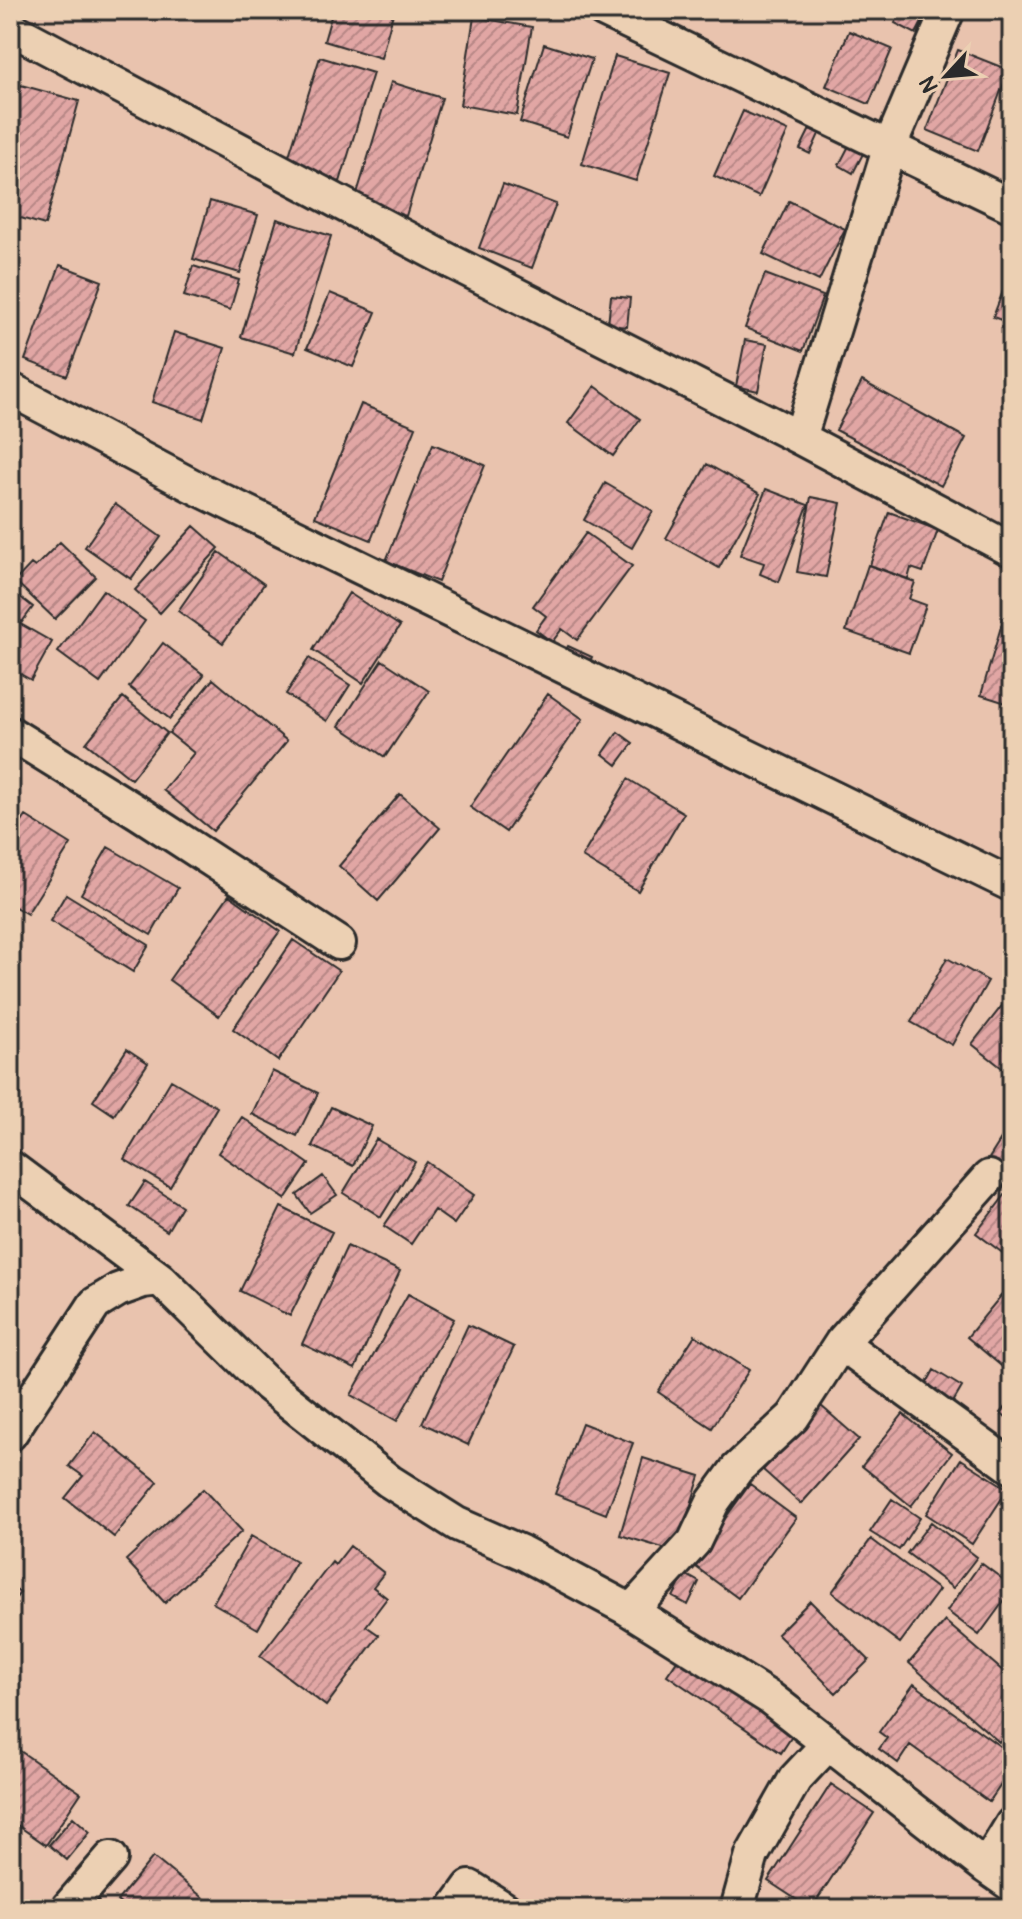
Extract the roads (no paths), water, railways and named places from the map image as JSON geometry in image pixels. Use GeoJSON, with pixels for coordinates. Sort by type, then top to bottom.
{"type":"FeatureCollection","features":[{"type":"Feature","properties":{"kind":"street"},"geometry":{"type":"LineString","coordinates":[[603,10],[1012,206]]}},
{"type":"Feature","properties":{"kind":"street"},"geometry":{"type":"LineString","coordinates":[[800,438],[890,146],[948,10]]}},
{"type":"Feature","properties":{"kind":"street"},"geometry":{"type":"LineString","coordinates":[[10,28],[448,260],[800,438],[1012,550]]}},
{"type":"Feature","properties":{"kind":"street"},"geometry":{"type":"LineString","coordinates":[[10,389],[191,485],[1012,885]]}},
{"type":"Feature","properties":{"kind":"street"},"geometry":{"type":"LineString","coordinates":[[10,733],[339,943]]}},
{"type":"Feature","properties":{"kind":"street"},"geometry":{"type":"LineString","coordinates":[[10,1167],[160,1279],[268,1385],[389,1481],[457,1524],[521,1552],[631,1611],[770,1698],[999,1876],[1012,1824]]}},
{"type":"Feature","properties":{"kind":"street"},"geometry":{"type":"LineString","coordinates":[[631,1611],[694,1542],[713,1502],[737,1469],[793,1417],[841,1343],[989,1177]]}},
{"type":"Feature","properties":{"kind":"street"},"geometry":{"type":"LineString","coordinates":[[10,1434],[95,1304],[118,1290],[160,1279]]}},
{"type":"Feature","properties":{"kind":"street"},"geometry":{"type":"LineString","coordinates":[[841,1343],[1012,1467]]}},
{"type":"Feature","properties":{"kind":"street"},"geometry":{"type":"LineString","coordinates":[[737,1909],[752,1855],[795,1779],[828,1744]]}},
{"type":"Feature","properties":{"kind":"street"},"geometry":{"type":"LineString","coordinates":[[67,1909],[111,1858]]}},
{"type":"Feature","properties":{"kind":"street"},"geometry":{"type":"LineString","coordinates":[[454,1909],[470,1887],[505,1909]]}}]}
